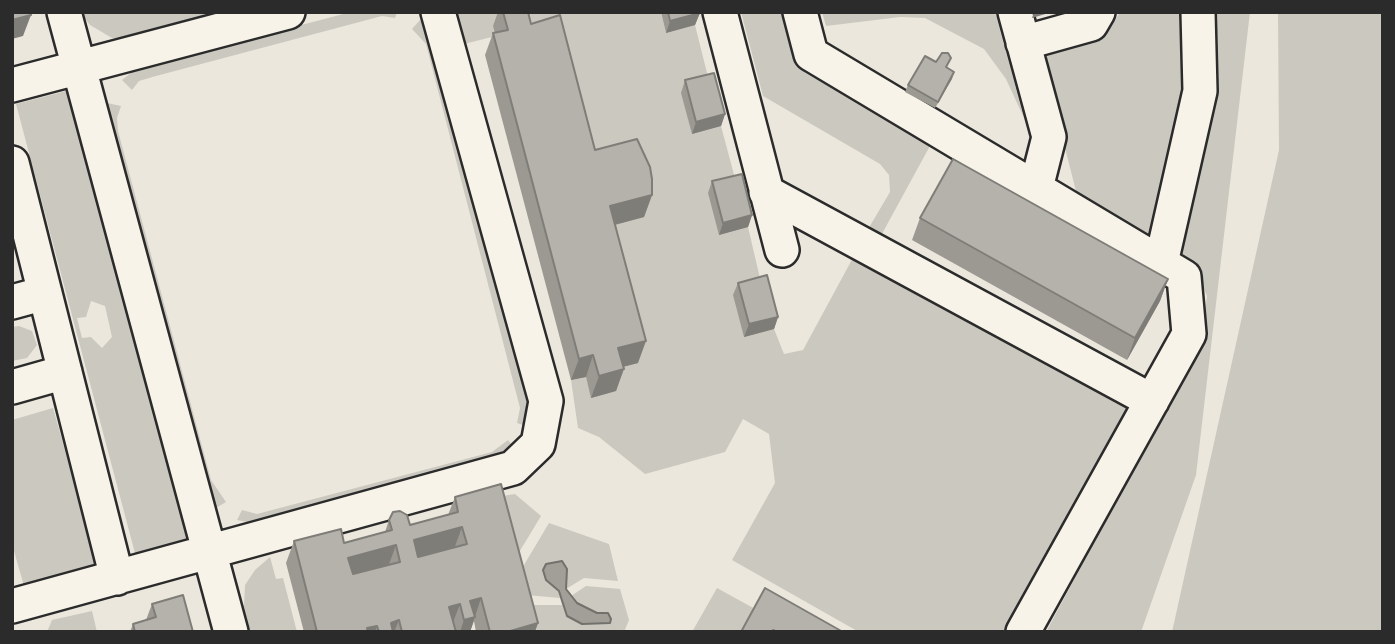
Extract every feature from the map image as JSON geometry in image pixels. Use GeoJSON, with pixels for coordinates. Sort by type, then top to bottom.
{"type":"FeatureCollection","features":[{"type":"Feature","properties":{"kind":"lane"},"geometry":{"type":"LineString","coordinates":[[64,12],[231,632]]}},
{"type":"Feature","properties":{"kind":"lane"},"geometry":{"type":"LineString","coordinates":[[12,85],[288,12]]}},
{"type":"Feature","properties":{"kind":"lane"},"geometry":{"type":"LineString","coordinates":[[19,632],[12,607],[513,468],[538,444],[546,401],[438,12]]}},
{"type":"Feature","properties":{"kind":"lane"},"geometry":{"type":"LineString","coordinates":[[720,12],[782,250]]}},
{"type":"Feature","properties":{"kind":"lane"},"geometry":{"type":"LineString","coordinates":[[800,12],[811,54],[1184,277],[1189,334],[1023,632]]}},
{"type":"Feature","properties":{"kind":"lane"},"geometry":{"type":"LineString","coordinates":[[1036,188],[1049,137],[1019,27],[1091,24],[1098,12]]}},
{"type":"Feature","properties":{"kind":"lane"},"geometry":{"type":"LineString","coordinates":[[1161,263],[1200,90],[1198,12]]}},
{"type":"Feature","properties":{"kind":"lane"},"geometry":{"type":"LineString","coordinates":[[12,163],[117,578]]}},
{"type":"Feature","properties":{"kind":"lane"},"geometry":{"type":"LineString","coordinates":[[766,192],[1152,401]]}},
{"type":"Feature","properties":{"kind":"lane"},"geometry":{"type":"LineString","coordinates":[[12,302],[45,293]]}},
{"type":"Feature","properties":{"kind":"lane"},"geometry":{"type":"LineString","coordinates":[[12,387],[65,372]]}},
{"type":"Feature","properties":{"kind":"shaded area"},"geometry":{"type":"Polygon","coordinates":[[[80,12],[231,12],[136,37],[112,38],[90,25],[80,12]]]}},
{"type":"Feature","properties":{"kind":"shaded area"},"geometry":{"type":"Polygon","coordinates":[[[351,12],[397,12],[395,18],[382,16],[139,81],[132,90],[122,80],[137,68],[351,12]]]}},
{"type":"Feature","properties":{"kind":"shaded area"},"geometry":{"type":"Polygon","coordinates":[[[456,12],[661,12],[666,33],[695,25],[710,85],[692,134],[721,126],[737,186],[719,235],[748,227],[762,287],[744,336],[774,329],[784,354],[803,350],[855,254],[1131,405],[1005,632],[859,632],[732,560],[775,483],[769,434],[743,419],[725,452],[645,474],[599,437],[578,428],[571,380],[586,377],[592,397],[616,391],[587,172],[496,36],[464,44],[456,12]]]}},
{"type":"Feature","properties":{"kind":"shaded area"},"geometry":{"type":"Polygon","coordinates":[[[741,12],[783,12],[797,62],[805,73],[931,144],[877,243],[864,236],[890,192],[889,175],[880,164],[763,96],[741,12]]]}},
{"type":"Feature","properties":{"kind":"shaded area"},"geometry":{"type":"Polygon","coordinates":[[[822,12],[995,12],[1024,118],[1006,79],[984,49],[925,18],[900,17],[826,26],[822,12]]]}},
{"type":"Feature","properties":{"kind":"shaded area"},"geometry":{"type":"Polygon","coordinates":[[[1120,12],[1190,12],[1193,53],[1159,242],[1077,195],[1041,54],[1105,36],[1120,12]]]}},
{"type":"Feature","properties":{"kind":"shaded area"},"geometry":{"type":"Polygon","coordinates":[[[1204,12],[1250,12],[1196,475],[1141,632],[1046,632],[1201,344],[1207,296],[1194,264],[1173,252],[1204,12]]]}},
{"type":"Feature","properties":{"kind":"shaded area"},"geometry":{"type":"Polygon","coordinates":[[[1278,12],[1383,12],[1383,632],[1172,632],[1279,150],[1278,12]]]}},
{"type":"Feature","properties":{"kind":"shaded area"},"geometry":{"type":"Polygon","coordinates":[[[420,20],[428,27],[511,320],[532,412],[529,427],[517,423],[520,408],[426,44],[412,29],[420,20]]]}},
{"type":"Feature","properties":{"kind":"shaded area"},"geometry":{"type":"Polygon","coordinates":[[[70,90],[189,543],[136,557],[16,104],[70,90]],[[91,301],[86,317],[77,318],[82,338],[91,337],[102,348],[112,337],[105,306],[91,301]]]}},
{"type":"Feature","properties":{"kind":"shaded area"},"geometry":{"type":"Polygon","coordinates":[[[107,103],[121,106],[117,118],[118,131],[211,480],[226,502],[216,508],[205,490],[105,124],[107,103]]]}},
{"type":"Feature","properties":{"kind":"shaded area"},"geometry":{"type":"Polygon","coordinates":[[[19,326],[32,331],[37,345],[27,358],[12,361],[12,327],[19,326]]]}},
{"type":"Feature","properties":{"kind":"shaded area"},"geometry":{"type":"Polygon","coordinates":[[[53,408],[98,566],[24,586],[12,544],[12,420],[53,408]]]}},
{"type":"Feature","properties":{"kind":"shaded area"},"geometry":{"type":"Polygon","coordinates":[[[508,440],[515,449],[501,460],[257,524],[237,520],[242,510],[257,514],[492,452],[508,440]]]}},
{"type":"Feature","properties":{"kind":"shaded area"},"geometry":{"type":"Polygon","coordinates":[[[515,494],[541,516],[518,554],[502,496],[515,494]]]}},
{"type":"Feature","properties":{"kind":"shaded area"},"geometry":{"type":"Polygon","coordinates":[[[549,523],[609,544],[618,581],[584,578],[566,589],[571,596],[586,586],[620,589],[629,620],[624,632],[537,632],[530,605],[562,605],[560,598],[526,595],[521,570],[549,523]]]}},
{"type":"Feature","properties":{"kind":"shaded area"},"geometry":{"type":"Polygon","coordinates":[[[270,557],[276,579],[283,578],[297,632],[250,632],[244,607],[245,585],[255,570],[270,557]]]}},
{"type":"Feature","properties":{"kind":"shaded area"},"geometry":{"type":"Polygon","coordinates":[[[562,561],[567,569],[566,589],[577,603],[597,613],[608,613],[610,623],[582,624],[567,616],[559,591],[546,580],[543,570],[546,564],[562,561]]]}},
{"type":"Feature","properties":{"kind":"shaded area"},"geometry":{"type":"Polygon","coordinates":[[[717,588],[757,610],[745,632],[692,632],[717,588]]]}},
{"type":"Feature","properties":{"kind":"shaded area"},"geometry":{"type":"Polygon","coordinates":[[[92,611],[97,632],[47,632],[52,620],[92,611]]]}},
{"type":"Feature","properties":{"kind":"building"},"geometry":{"type":"Polygon","coordinates":[[[12,12],[30,12],[31,15],[12,20],[12,12]]]}},
{"type":"Feature","properties":{"kind":"building"},"geometry":{"type":"Polygon","coordinates":[[[503,12],[528,12],[531,24],[560,15],[595,150],[637,139],[650,167],[652,195],[610,206],[646,341],[618,348],[624,369],[599,376],[593,355],[579,359],[493,33],[508,30],[503,12]]]}},
{"type":"Feature","properties":{"kind":"building"},"geometry":{"type":"Polygon","coordinates":[[[668,12],[700,12],[700,13],[670,21],[668,12]]]}},
{"type":"Feature","properties":{"kind":"building"},"geometry":{"type":"Polygon","coordinates":[[[942,53],[948,53],[951,58],[946,67],[954,72],[938,102],[908,85],[925,56],[936,62],[942,53]]]}},
{"type":"Feature","properties":{"kind":"building"},"geometry":{"type":"Polygon","coordinates":[[[714,73],[725,114],[696,122],[685,80],[714,73]]]}},
{"type":"Feature","properties":{"kind":"building"},"geometry":{"type":"Polygon","coordinates":[[[953,159],[1168,279],[1135,338],[920,218],[953,159]]]}},
{"type":"Feature","properties":{"kind":"building"},"geometry":{"type":"Polygon","coordinates":[[[742,174],[752,215],[723,223],[712,181],[742,174]]]}},
{"type":"Feature","properties":{"kind":"building"},"geometry":{"type":"Polygon","coordinates":[[[767,275],[778,317],[749,324],[738,283],[767,275]]]}},
{"type":"Feature","properties":{"kind":"building"},"geometry":{"type":"Polygon","coordinates":[[[501,484],[538,623],[507,632],[490,632],[481,598],[470,601],[475,617],[464,620],[460,604],[449,607],[456,632],[402,632],[399,620],[391,623],[393,632],[379,632],[377,626],[367,628],[368,632],[317,632],[294,541],[341,529],[344,543],[392,530],[389,520],[393,512],[400,511],[407,515],[410,525],[458,512],[455,497],[501,484]],[[462,527],[414,540],[418,557],[467,544],[462,527]],[[396,545],[348,558],[353,574],[400,562],[396,545]]]}},
{"type":"Feature","properties":{"kind":"building"},"geometry":{"type":"Polygon","coordinates":[[[765,588],[843,632],[741,632],[765,588]]]}},
{"type":"Feature","properties":{"kind":"building"},"geometry":{"type":"Polygon","coordinates":[[[183,595],[193,632],[135,632],[133,624],[156,617],[152,604],[183,595]]]}}]}
